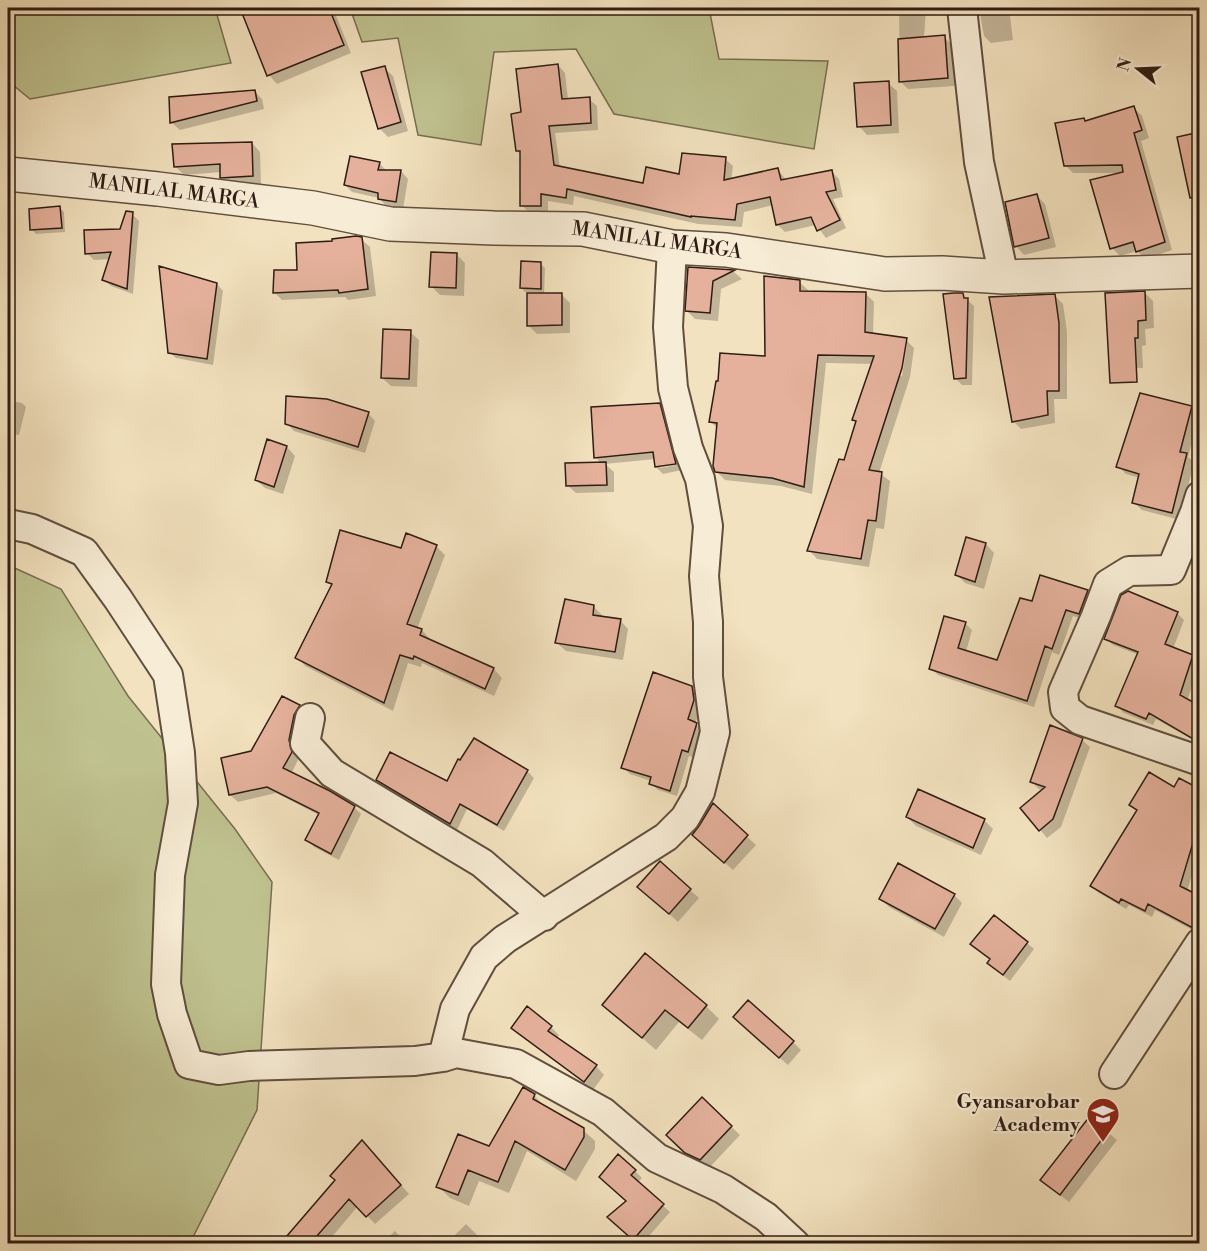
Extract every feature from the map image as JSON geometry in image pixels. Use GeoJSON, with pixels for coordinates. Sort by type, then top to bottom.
{"type":"FeatureCollection","features":[{"type":"Feature","properties":{"kind":"street"},"geometry":{"type":"LineString","coordinates":[[962,8],[979,162],[1004,277]]}},
{"type":"Feature","properties":{"kind":"street","name":"MANILAL MARGA"},"geometry":{"type":"LineString","coordinates":[[8,174],[313,208],[390,225],[583,228],[672,247],[726,250],[885,274],[942,273],[1004,277],[1200,271]]}},
{"type":"Feature","properties":{"kind":"street"},"geometry":{"type":"LineString","coordinates":[[443,1057],[455,1009],[484,957],[506,939],[666,837],[685,818],[700,792],[715,732],[708,678],[708,622],[704,576],[708,526],[700,479],[688,448],[673,388],[668,327],[672,247]]}},
{"type":"Feature","properties":{"kind":"street"},"geometry":{"type":"LineString","coordinates":[[1200,496],[1171,570],[1129,571],[1108,584],[1063,692],[1065,708],[1080,720],[1200,761]]}},
{"type":"Feature","properties":{"kind":"street"},"geometry":{"type":"LineString","coordinates":[[8,524],[32,530],[84,552],[168,675],[180,753],[183,803],[170,875],[166,984],[172,1014],[189,1064],[219,1070],[249,1066],[415,1062],[456,1053],[516,1064],[603,1112],[657,1158],[732,1194],[766,1217],[795,1244]]}},
{"type":"Feature","properties":{"kind":"street"},"geometry":{"type":"LineString","coordinates":[[310,718],[305,743],[332,773],[482,863],[544,916]]}},
{"type":"Feature","properties":{"kind":"street"},"geometry":{"type":"LineString","coordinates":[[1114,1074],[1200,943]]}},
{"type":"Feature","properties":{"kind":"green space"},"geometry":{"type":"Polygon","coordinates":[[[8,8],[215,8],[231,63],[30,99],[8,81],[8,8]]]}},
{"type":"Feature","properties":{"kind":"green space"},"geometry":{"type":"Polygon","coordinates":[[[350,8],[709,8],[719,59],[828,61],[814,149],[614,114],[576,49],[494,52],[481,145],[418,135],[398,38],[362,42],[350,8]]]}},
{"type":"Feature","properties":{"kind":"green space"},"geometry":{"type":"Polygon","coordinates":[[[8,565],[61,589],[128,696],[235,829],[272,882],[257,1110],[190,1243],[8,1243],[8,565]]]}},
{"type":"Feature","properties":{"kind":"building"},"geometry":{"type":"Polygon","coordinates":[[[240,8],[329,8],[344,45],[267,76],[240,8]]]}},
{"type":"Feature","properties":{"kind":"building"},"geometry":{"type":"Polygon","coordinates":[[[945,35],[948,78],[899,82],[898,39],[945,35]]]}},
{"type":"Feature","properties":{"kind":"building"},"geometry":{"type":"Polygon","coordinates":[[[558,64],[562,99],[590,97],[591,123],[549,126],[554,165],[643,183],[646,167],[679,174],[682,153],[726,157],[724,180],[778,168],[781,180],[832,170],[836,190],[826,192],[840,220],[817,231],[811,217],[776,225],[770,197],[737,204],[735,220],[691,217],[567,189],[566,198],[541,194],[541,206],[520,206],[520,151],[516,151],[511,114],[521,112],[516,69],[558,64]]]}},
{"type":"Feature","properties":{"kind":"building"},"geometry":{"type":"Polygon","coordinates":[[[385,66],[401,122],[378,129],[361,72],[385,66]]]}},
{"type":"Feature","properties":{"kind":"building"},"geometry":{"type":"Polygon","coordinates":[[[889,81],[891,125],[857,127],[854,83],[889,81]]]}},
{"type":"Feature","properties":{"kind":"building"},"geometry":{"type":"Polygon","coordinates":[[[255,90],[257,101],[170,123],[169,97],[255,90]]]}},
{"type":"Feature","properties":{"kind":"building"},"geometry":{"type":"Polygon","coordinates":[[[1134,106],[1142,130],[1134,133],[1165,242],[1136,252],[1133,242],[1110,249],[1090,180],[1123,172],[1122,165],[1064,166],[1055,123],[1084,118],[1085,121],[1134,106]]]}},
{"type":"Feature","properties":{"kind":"building"},"geometry":{"type":"Polygon","coordinates":[[[1200,132],[1200,197],[1190,198],[1177,137],[1200,132]]]}},
{"type":"Feature","properties":{"kind":"building"},"geometry":{"type":"Polygon","coordinates":[[[252,142],[253,176],[220,178],[220,164],[174,167],[172,144],[252,142]]]}},
{"type":"Feature","properties":{"kind":"building"},"geometry":{"type":"Polygon","coordinates":[[[350,156],[380,162],[378,170],[401,170],[396,202],[378,199],[378,193],[344,185],[350,156]]]}},
{"type":"Feature","properties":{"kind":"building"},"geometry":{"type":"Polygon","coordinates":[[[1037,194],[1049,238],[1014,247],[1005,202],[1037,194]]]}},
{"type":"Feature","properties":{"kind":"building"},"geometry":{"type":"Polygon","coordinates":[[[60,206],[62,228],[30,230],[29,209],[60,206]]]}},
{"type":"Feature","properties":{"kind":"building"},"geometry":{"type":"Polygon","coordinates":[[[126,211],[133,212],[127,289],[102,280],[111,252],[85,254],[84,230],[120,229],[126,211]]]}},
{"type":"Feature","properties":{"kind":"building"},"geometry":{"type":"Polygon","coordinates":[[[362,237],[368,289],[339,293],[338,290],[273,293],[274,270],[297,270],[296,243],[332,241],[332,239],[362,237]]]}},
{"type":"Feature","properties":{"kind":"building"},"geometry":{"type":"Polygon","coordinates":[[[431,252],[457,253],[456,288],[429,287],[431,252]]]}},
{"type":"Feature","properties":{"kind":"building"},"geometry":{"type":"Polygon","coordinates":[[[521,261],[541,262],[541,289],[520,288],[521,261]]]}},
{"type":"Feature","properties":{"kind":"building"},"geometry":{"type":"Polygon","coordinates":[[[159,266],[217,283],[207,359],[168,353],[159,266]]]}},
{"type":"Feature","properties":{"kind":"building"},"geometry":{"type":"Polygon","coordinates":[[[688,267],[735,270],[713,281],[710,313],[685,311],[688,267]]]}},
{"type":"Feature","properties":{"kind":"building"},"geometry":{"type":"Polygon","coordinates":[[[764,276],[800,280],[800,291],[866,292],[865,332],[907,338],[902,368],[869,470],[882,472],[876,521],[868,520],[861,559],[807,551],[839,459],[844,460],[856,421],[852,420],[874,356],[818,355],[804,487],[772,478],[715,472],[713,466],[717,423],[709,422],[716,381],[718,381],[720,353],[765,356],[764,276]]]}},
{"type":"Feature","properties":{"kind":"building"},"geometry":{"type":"Polygon","coordinates":[[[1145,291],[1146,320],[1138,321],[1138,338],[1135,338],[1137,382],[1110,383],[1105,293],[1145,291]]]}},
{"type":"Feature","properties":{"kind":"building"},"geometry":{"type":"Polygon","coordinates":[[[527,293],[562,293],[562,325],[527,326],[527,293]]]}},
{"type":"Feature","properties":{"kind":"building"},"geometry":{"type":"Polygon","coordinates":[[[963,293],[964,298],[968,298],[966,378],[954,379],[943,294],[963,293]]]}},
{"type":"Feature","properties":{"kind":"building"},"geometry":{"type":"Polygon","coordinates":[[[1055,294],[1059,323],[1059,391],[1047,391],[1048,415],[1012,422],[989,297],[1055,294]]]}},
{"type":"Feature","properties":{"kind":"building"},"geometry":{"type":"Polygon","coordinates":[[[383,329],[411,330],[409,379],[381,378],[383,329]]]}},
{"type":"Feature","properties":{"kind":"building"},"geometry":{"type":"Polygon","coordinates":[[[1140,393],[1192,406],[1180,452],[1187,453],[1172,513],[1132,503],[1139,474],[1116,467],[1140,393]]]}},
{"type":"Feature","properties":{"kind":"building"},"geometry":{"type":"Polygon","coordinates":[[[286,396],[327,399],[369,412],[358,447],[285,424],[286,396]]]}},
{"type":"Feature","properties":{"kind":"building"},"geometry":{"type":"Polygon","coordinates":[[[660,403],[676,464],[655,467],[653,452],[594,458],[591,407],[660,403]]]}},
{"type":"Feature","properties":{"kind":"building"},"geometry":{"type":"Polygon","coordinates":[[[267,439],[287,446],[274,487],[255,480],[267,439]]]}},
{"type":"Feature","properties":{"kind":"building"},"geometry":{"type":"Polygon","coordinates":[[[606,462],[607,485],[566,486],[565,463],[606,462]]]}},
{"type":"Feature","properties":{"kind":"building"},"geometry":{"type":"Polygon","coordinates":[[[340,530],[401,548],[406,533],[437,545],[407,624],[422,629],[420,635],[494,668],[485,689],[414,656],[413,659],[400,655],[384,703],[295,658],[332,584],[326,582],[340,530]]]}},
{"type":"Feature","properties":{"kind":"building"},"geometry":{"type":"Polygon","coordinates":[[[966,537],[986,543],[975,582],[955,575],[966,537]]]}},
{"type":"Feature","properties":{"kind":"building"},"geometry":{"type":"Polygon","coordinates":[[[1040,575],[1088,590],[1079,614],[1066,610],[1052,649],[1045,646],[1027,701],[929,669],[944,616],[966,622],[958,648],[997,660],[1020,598],[1032,601],[1040,575]]]}},
{"type":"Feature","properties":{"kind":"building"},"geometry":{"type":"Polygon","coordinates":[[[1128,591],[1178,612],[1165,644],[1193,655],[1180,695],[1200,706],[1200,743],[1149,713],[1146,719],[1115,706],[1138,652],[1104,639],[1121,595],[1128,591]]]}},
{"type":"Feature","properties":{"kind":"building"},"geometry":{"type":"Polygon","coordinates":[[[565,599],[594,605],[593,615],[621,619],[615,652],[555,643],[565,599]]]}},
{"type":"Feature","properties":{"kind":"building"},"geometry":{"type":"Polygon","coordinates":[[[653,672],[692,686],[694,700],[688,719],[697,723],[688,752],[682,750],[670,791],[649,784],[651,777],[621,768],[653,672]]]}},
{"type":"Feature","properties":{"kind":"building"},"geometry":{"type":"Polygon","coordinates":[[[282,696],[300,705],[294,715],[289,740],[292,752],[283,768],[355,806],[331,854],[305,840],[319,813],[267,787],[229,795],[221,758],[251,751],[282,696]]]}},
{"type":"Feature","properties":{"kind":"building"},"geometry":{"type":"Polygon","coordinates":[[[1050,725],[1083,738],[1053,819],[1039,831],[1020,808],[1045,787],[1030,782],[1050,725]]]}},
{"type":"Feature","properties":{"kind":"building"},"geometry":{"type":"Polygon","coordinates":[[[474,738],[528,770],[497,825],[460,804],[450,824],[376,780],[390,752],[447,781],[458,759],[460,760],[474,738]]]}},
{"type":"Feature","properties":{"kind":"building"},"geometry":{"type":"Polygon","coordinates":[[[1149,772],[1174,787],[1179,778],[1200,789],[1200,838],[1195,836],[1180,886],[1200,896],[1200,927],[1193,928],[1148,904],[1145,911],[1121,899],[1119,903],[1090,886],[1137,810],[1129,805],[1149,772]]]}},
{"type":"Feature","properties":{"kind":"building"},"geometry":{"type":"Polygon","coordinates":[[[918,789],[985,819],[973,848],[906,817],[918,789]]]}},
{"type":"Feature","properties":{"kind":"building"},"geometry":{"type":"Polygon","coordinates":[[[713,803],[748,835],[724,863],[692,835],[713,803]]]}},
{"type":"Feature","properties":{"kind":"building"},"geometry":{"type":"Polygon","coordinates":[[[660,861],[691,889],[669,914],[637,887],[660,861]]]}},
{"type":"Feature","properties":{"kind":"building"},"geometry":{"type":"Polygon","coordinates":[[[898,863],[955,894],[935,929],[879,899],[898,863]]]}},
{"type":"Feature","properties":{"kind":"building"},"geometry":{"type":"Polygon","coordinates":[[[994,915],[1028,942],[1003,975],[987,963],[990,959],[970,944],[994,915]]]}},
{"type":"Feature","properties":{"kind":"building"},"geometry":{"type":"Polygon","coordinates":[[[645,953],[707,1005],[688,1028],[665,1010],[642,1038],[602,1005],[645,953]]]}},
{"type":"Feature","properties":{"kind":"building"},"geometry":{"type":"Polygon","coordinates":[[[748,1000],[794,1041],[779,1058],[733,1017],[748,1000]]]}},
{"type":"Feature","properties":{"kind":"building"},"geometry":{"type":"Polygon","coordinates":[[[527,1006],[552,1026],[548,1031],[597,1065],[584,1082],[511,1028],[527,1006]]]}},
{"type":"Feature","properties":{"kind":"building"},"geometry":{"type":"Polygon","coordinates":[[[523,1087],[535,1094],[533,1099],[584,1128],[584,1137],[565,1170],[515,1141],[498,1182],[468,1170],[458,1195],[436,1187],[458,1134],[489,1146],[523,1087]]]}},
{"type":"Feature","properties":{"kind":"building"},"geometry":{"type":"Polygon","coordinates":[[[702,1097],[732,1126],[700,1160],[685,1153],[666,1135],[702,1097]]]}},
{"type":"Feature","properties":{"kind":"building"},"geometry":{"type":"Polygon","coordinates":[[[1090,1116],[1109,1130],[1060,1195],[1040,1180],[1090,1116]]]}},
{"type":"Feature","properties":{"kind":"building"},"geometry":{"type":"Polygon","coordinates":[[[362,1140],[401,1185],[366,1217],[349,1199],[310,1244],[280,1244],[335,1180],[330,1176],[362,1140]]]}},
{"type":"Feature","properties":{"kind":"building"},"geometry":{"type":"Polygon","coordinates":[[[618,1154],[636,1170],[631,1175],[664,1204],[633,1240],[607,1217],[626,1201],[599,1177],[618,1154]]]}},
{"type":"Feature","properties":{"kind":"place","name":"Gyansarobar Academy"},"geometry":{"type":"Point","coordinates":[1103,1143]}}]}
